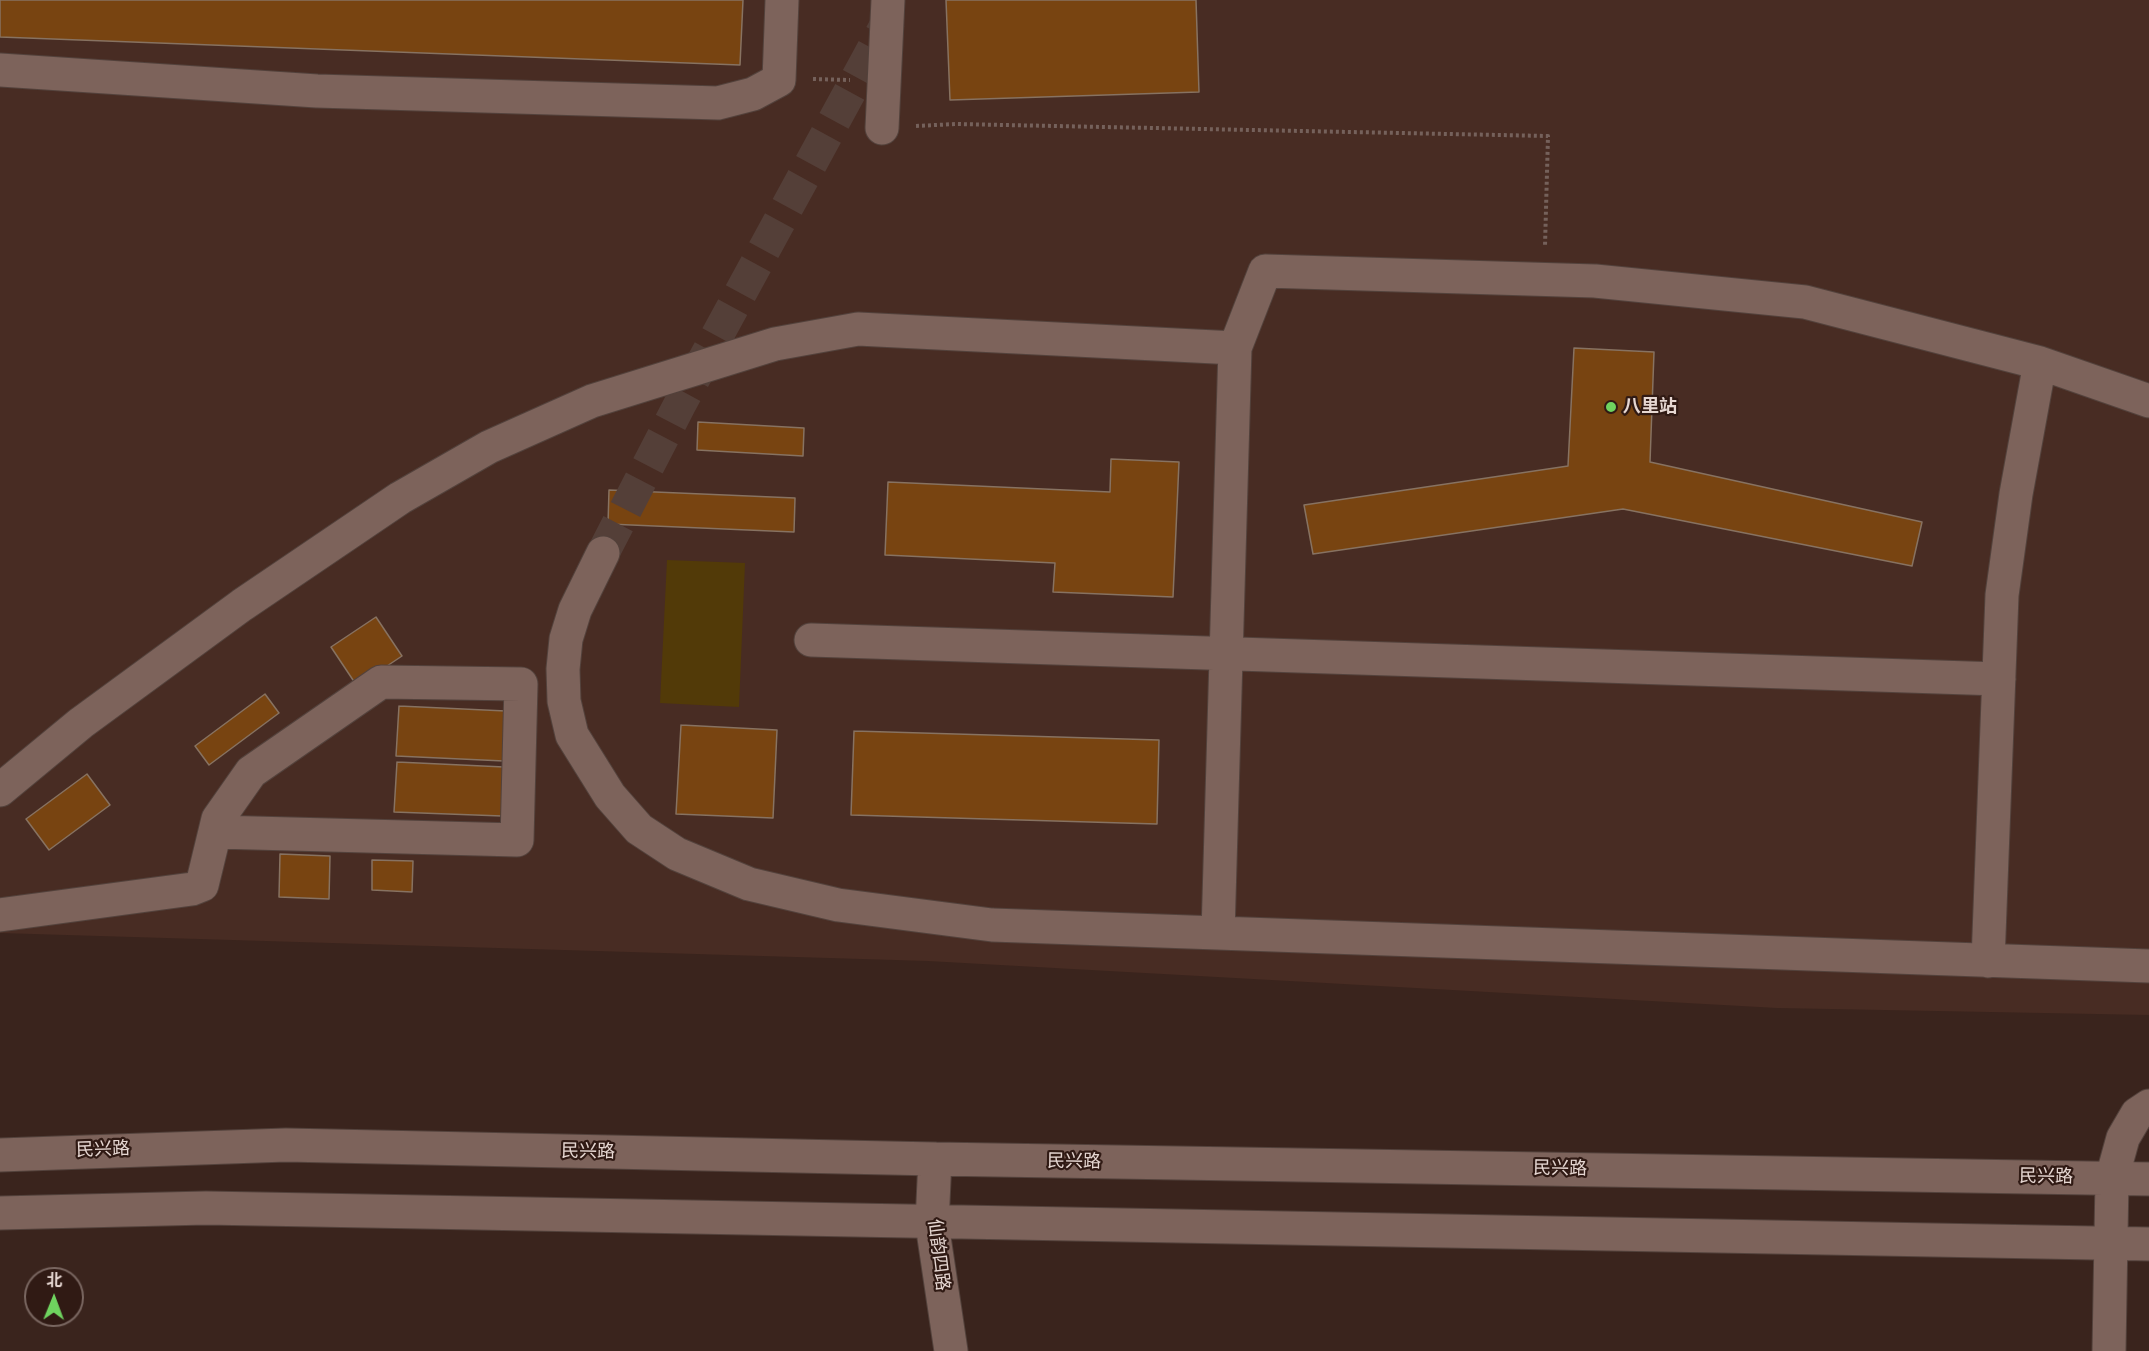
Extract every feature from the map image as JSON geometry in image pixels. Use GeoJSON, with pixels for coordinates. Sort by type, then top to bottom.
{"type":"FeatureCollection","features":[{"type":"Feature","properties":{"kind":"street"},"geometry":{"type":"LineString","coordinates":[[0,70],[318,91],[718,103],[753,94],[779,78],[782,0]]}},
{"type":"Feature","properties":{"kind":"street"},"geometry":{"type":"LineString","coordinates":[[882,128],[888,0]]}},
{"type":"Feature","properties":{"kind":"street"},"geometry":{"type":"LineString","coordinates":[[1218,933],[1235,348],[1265,271],[1595,281],[1805,302],[2040,363],[2149,401]]}},
{"type":"Feature","properties":{"kind":"street"},"geometry":{"type":"LineString","coordinates":[[0,790],[81,723],[242,605],[400,498],[489,447],[592,402],[775,344],[858,329],[1235,348]]}},
{"type":"Feature","properties":{"kind":"street"},"geometry":{"type":"LineString","coordinates":[[1988,961],[2002,595],[2016,494],[2040,363]]}},
{"type":"Feature","properties":{"kind":"street"},"geometry":{"type":"LineString","coordinates":[[603,553],[576,610],[566,639],[562,669],[564,701],[572,735],[588,764],[639,828],[677,854],[749,884],[838,905],[992,926],[2149,966]]}},
{"type":"Feature","properties":{"kind":"street"},"geometry":{"type":"LineString","coordinates":[[811,640],[1999,679]]}},
{"type":"Feature","properties":{"kind":"street"},"geometry":{"type":"LineString","coordinates":[[0,915],[192,889],[202,885],[207,873],[218,819],[251,772],[381,682],[521,684],[517,840],[216,832]]}},
{"type":"Feature","properties":{"kind":"street"},"geometry":{"type":"LineString","coordinates":[[2109,1351],[2112,1178],[2123,1138],[2137,1114],[2149,1106]]}},
{"type":"Feature","properties":{"kind":"street","name":"民兴路"},"geometry":{"type":"LineString","coordinates":[[0,1155],[286,1145],[935,1159],[2149,1179]]}},
{"type":"Feature","properties":{"kind":"street","name":"仙韵四路"},"geometry":{"type":"LineString","coordinates":[[935,1159],[932,1224],[951,1351]]}},
{"type":"Feature","properties":{"kind":"street"},"geometry":{"type":"LineString","coordinates":[[0,1213],[206,1208],[932,1224],[2149,1244]]}},
{"type":"Feature","properties":{"kind":"path"},"geometry":{"type":"LineString","coordinates":[[779,78],[884,81]]}},
{"type":"Feature","properties":{"kind":"path"},"geometry":{"type":"LineString","coordinates":[[882,128],[956,123],[1548,136],[1544,280]]}},
{"type":"Feature","properties":{"kind":"shaded area"},"geometry":{"type":"Polygon","coordinates":[[[0,0],[2149,0],[2149,1015],[1777,1008],[928,961],[0,933],[0,0]]]}},
{"type":"Feature","properties":{"kind":"shaded area"},"geometry":{"type":"Polygon","coordinates":[[[667,560],[745,563],[739,707],[660,703],[667,560]]]}},
{"type":"Feature","properties":{"kind":"building"},"geometry":{"type":"Polygon","coordinates":[[[0,0],[743,0],[740,65],[0,37],[0,0]]]}},
{"type":"Feature","properties":{"kind":"building"},"geometry":{"type":"Polygon","coordinates":[[[946,0],[1196,0],[1199,92],[950,100],[946,0]]]}},
{"type":"Feature","properties":{"kind":"building","name":"八里站"},"geometry":{"type":"Polygon","coordinates":[[[1574,348],[1654,352],[1650,462],[1922,522],[1912,566],[1623,509],[1313,554],[1304,505],[1568,466],[1574,348]]]}},
{"type":"Feature","properties":{"kind":"building"},"geometry":{"type":"Polygon","coordinates":[[[698,422],[804,428],[803,456],[697,450],[698,422]]]}},
{"type":"Feature","properties":{"kind":"building"},"geometry":{"type":"Polygon","coordinates":[[[1111,459],[1179,462],[1173,597],[1053,592],[1055,563],[885,555],[888,482],[1110,492],[1111,459]]]}},
{"type":"Feature","properties":{"kind":"building"},"geometry":{"type":"Polygon","coordinates":[[[609,490],[795,498],[794,532],[608,524],[609,490]]]}},
{"type":"Feature","properties":{"kind":"building"},"geometry":{"type":"Polygon","coordinates":[[[376,617],[402,656],[357,686],[331,647],[376,617]]]}},
{"type":"Feature","properties":{"kind":"building"},"geometry":{"type":"Polygon","coordinates":[[[265,694],[279,713],[209,765],[195,746],[265,694]]]}},
{"type":"Feature","properties":{"kind":"building"},"geometry":{"type":"Polygon","coordinates":[[[399,706],[506,711],[504,761],[396,756],[399,706]]]}},
{"type":"Feature","properties":{"kind":"building"},"geometry":{"type":"Polygon","coordinates":[[[681,725],[777,730],[773,818],[676,814],[681,725]]]}},
{"type":"Feature","properties":{"kind":"building"},"geometry":{"type":"Polygon","coordinates":[[[854,731],[1159,740],[1157,824],[851,815],[854,731]]]}},
{"type":"Feature","properties":{"kind":"building"},"geometry":{"type":"Polygon","coordinates":[[[397,762],[504,767],[502,816],[394,812],[397,762]]]}},
{"type":"Feature","properties":{"kind":"building"},"geometry":{"type":"Polygon","coordinates":[[[87,774],[110,805],[49,850],[26,819],[87,774]]]}},
{"type":"Feature","properties":{"kind":"building"},"geometry":{"type":"Polygon","coordinates":[[[280,854],[330,856],[329,899],[279,897],[280,854]]]}},
{"type":"Feature","properties":{"kind":"building"},"geometry":{"type":"Polygon","coordinates":[[[372,860],[413,861],[412,892],[372,890],[372,860]]]}},
{"type":"Feature","properties":{"kind":"tunnel"},"geometry":{"type":"LineString","coordinates":[[603,553],[680,404],[890,18]]}},
{"type":"Feature","properties":{"kind":"place","name":"八里站"},"geometry":{"type":"Point","coordinates":[1611,407]}}]}
